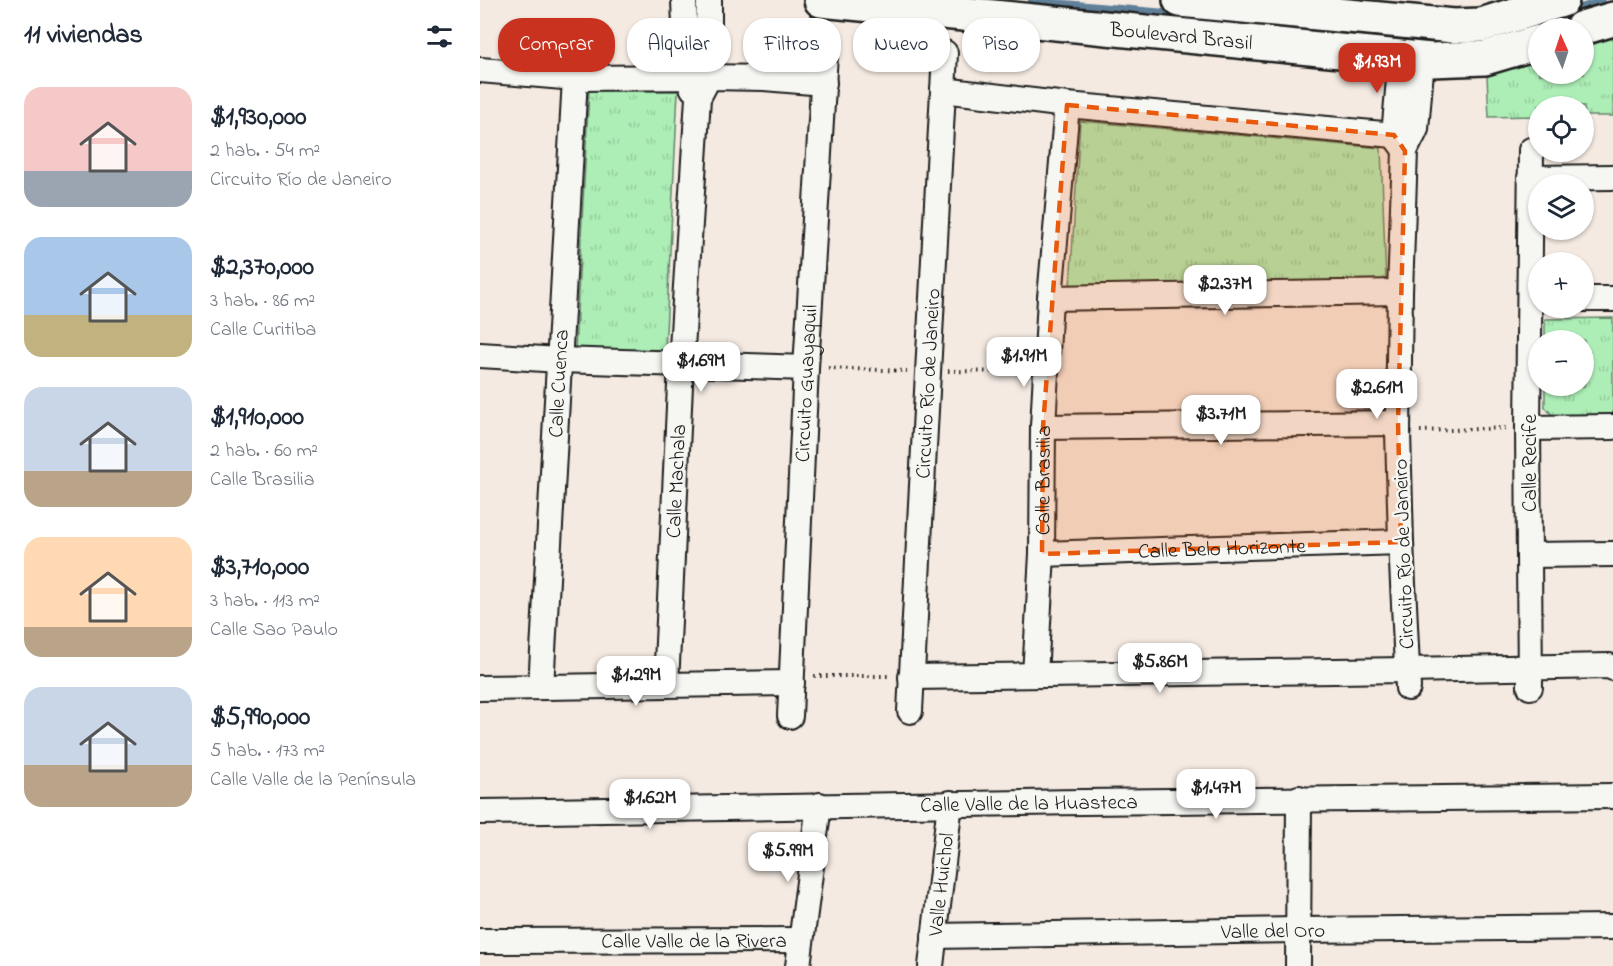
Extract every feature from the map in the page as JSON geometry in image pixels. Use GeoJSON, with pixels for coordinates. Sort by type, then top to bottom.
{"type":"FeatureCollection","features":[{"type":"Feature","properties":{"kind":"main road","name":"Boulevard Brasil"},"geometry":{"type":"LineString","coordinates":[[821,0],[929,5],[1412,58],[1456,60],[1485,58],[1528,45]]}},
{"type":"Feature","properties":{"kind":"main road","name":"Boulevard Brasil"},"geometry":{"type":"LineString","coordinates":[[1180,0],[1454,26],[1481,25],[1562,0]]}},
{"type":"Feature","properties":{"kind":"main road"},"geometry":{"type":"LineString","coordinates":[[1594,24],[1613,18]]}},
{"type":"Feature","properties":{"kind":"street","name":"Calle Machala"},"geometry":{"type":"LineString","coordinates":[[684,0],[698,77]]}},
{"type":"Feature","properties":{"kind":"street","name":"Calle Machala"},"geometry":{"type":"LineString","coordinates":[[666,686],[681,364],[698,77],[709,0]]}},
{"type":"Feature","properties":{"kind":"street","name":"Circuito Río de Janeiro"},"geometry":{"type":"LineString","coordinates":[[911,677],[1035,675],[1408,679],[1398,428],[1404,140],[1412,58]]}},
{"type":"Feature","properties":{"kind":"street"},"geometry":{"type":"LineString","coordinates":[[480,70],[574,78],[764,78],[824,83]]}},
{"type":"Feature","properties":{"kind":"street","name":"Circuito Guayaquil"},"geometry":{"type":"LineString","coordinates":[[790,716],[806,368],[824,72]]}},
{"type":"Feature","properties":{"kind":"street","name":"Circuito Río de Janeiro"},"geometry":{"type":"LineString","coordinates":[[910,711],[944,72]]}},
{"type":"Feature","properties":{"kind":"street","name":"Calle Cuenca"},"geometry":{"type":"LineString","coordinates":[[541,687],[574,78]]}},
{"type":"Feature","properties":{"kind":"street"},"geometry":{"type":"LineString","coordinates":[[943,90],[1404,140]]}},
{"type":"Feature","properties":{"kind":"street","name":"Calle Brasilia"},"geometry":{"type":"LineString","coordinates":[[1035,675],[1042,554],[1043,427],[1050,297],[1067,105]]}},
{"type":"Feature","properties":{"kind":"street"},"geometry":{"type":"LineString","coordinates":[[1594,177],[1613,177]]}},
{"type":"Feature","properties":{"kind":"street"},"geometry":{"type":"LineString","coordinates":[[1050,297],[1400,292]]}},
{"type":"Feature","properties":{"kind":"street"},"geometry":{"type":"LineString","coordinates":[[1594,299],[1613,299]]}},
{"type":"Feature","properties":{"kind":"street","name":"Calle Recife"},"geometry":{"type":"LineString","coordinates":[[1530,677],[1528,428],[1533,318]]}},
{"type":"Feature","properties":{"kind":"street"},"geometry":{"type":"LineString","coordinates":[[480,355],[559,360],[806,368]]}},
{"type":"Feature","properties":{"kind":"street"},"geometry":{"type":"LineString","coordinates":[[1043,427],[1398,428]]}},
{"type":"Feature","properties":{"kind":"street"},"geometry":{"type":"LineString","coordinates":[[1528,428],[1613,427]]}},
{"type":"Feature","properties":{"kind":"street","name":"Calle Belo Horizonte"},"geometry":{"type":"LineString","coordinates":[[1042,554],[1401,542]]}},
{"type":"Feature","properties":{"kind":"street"},"geometry":{"type":"LineString","coordinates":[[1530,555],[1613,554]]}},
{"type":"Feature","properties":{"kind":"street"},"geometry":{"type":"LineString","coordinates":[[1408,679],[1530,677],[1612,664]]}},
{"type":"Feature","properties":{"kind":"street"},"geometry":{"type":"LineString","coordinates":[[480,688],[666,686],[792,680]]}},
{"type":"Feature","properties":{"kind":"street","name":"Calle Valle de la Huasteca"},"geometry":{"type":"LineString","coordinates":[[480,812],[1299,798],[1613,796]]}},
{"type":"Feature","properties":{"kind":"street"},"geometry":{"type":"LineString","coordinates":[[1298,966],[1299,798]]}},
{"type":"Feature","properties":{"kind":"street","name":"Valle Huichol"},"geometry":{"type":"LineString","coordinates":[[931,966],[950,803]]}},
{"type":"Feature","properties":{"kind":"street"},"geometry":{"type":"LineString","coordinates":[[798,966],[819,806]]}},
{"type":"Feature","properties":{"kind":"street","name":"Valle del Oro"},"geometry":{"type":"LineString","coordinates":[[934,936],[1613,927]]}},
{"type":"Feature","properties":{"kind":"street","name":"Calle Valle de la Rivera"},"geometry":{"type":"LineString","coordinates":[[480,941],[801,940]]}},
{"type":"Feature","properties":{"kind":"path"},"geometry":{"type":"LineString","coordinates":[[1398,428],[1528,428]]}},
{"type":"Feature","properties":{"kind":"path"},"geometry":{"type":"LineString","coordinates":[[792,680],[911,677]]}},
{"type":"Feature","properties":{"kind":"highlighted area"},"geometry":{"type":"Polygon","coordinates":[[[1067,105],[1394,135],[1405,151],[1398,423],[1401,542],[1042,554],[1043,427],[1067,105]]]}},
{"type":"Feature","properties":{"kind":"green space"},"geometry":{"type":"Polygon","coordinates":[[[1613,38],[1613,116],[1594,116],[1594,96],[1528,96],[1528,116],[1489,117],[1487,76],[1528,63],[1528,84],[1594,84],[1594,44],[1613,38]]]}},
{"type":"Feature","properties":{"kind":"green space"},"geometry":{"type":"Polygon","coordinates":[[[589,90],[678,91],[665,352],[575,349],[589,90]]]}},
{"type":"Feature","properties":{"kind":"green space"},"geometry":{"type":"Polygon","coordinates":[[[1080,121],[1381,148],[1386,282],[1070,287],[1080,121]]]}},
{"type":"Feature","properties":{"kind":"green space"},"geometry":{"type":"Polygon","coordinates":[[[1613,318],[1613,414],[1553,416],[1545,407],[1545,396],[1594,396],[1594,330],[1545,330],[1545,319],[1613,318]]]}},
{"type":"Feature","properties":{"kind":"waterway"},"geometry":{"type":"LineString","coordinates":[[1031,0],[1177,13]]}},
{"type":"Feature","properties":{"kind":"waterway"},"geometry":{"type":"LineString","coordinates":[[1568,11],[1602,0]]}}]}
